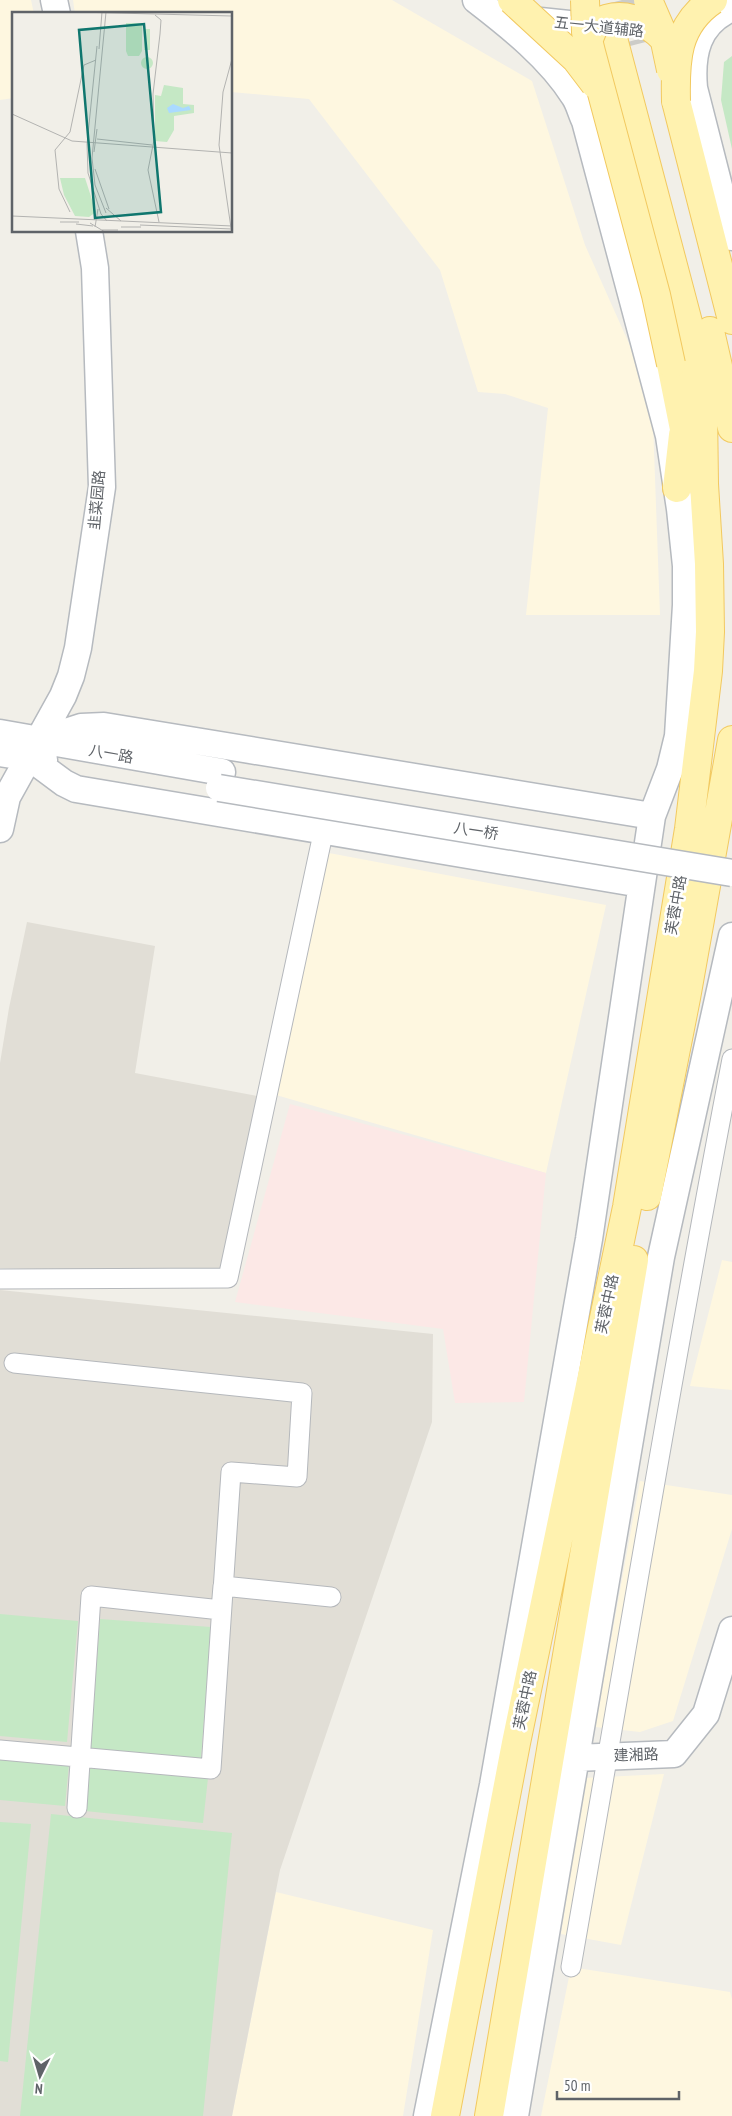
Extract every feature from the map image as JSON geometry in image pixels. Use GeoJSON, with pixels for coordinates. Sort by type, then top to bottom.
{"type":"FeatureCollection","features":[{"type":"Feature","properties":{"kind":"main road"},"geometry":{"type":"LineString","coordinates":[[585,0],[584,12],[612,43],[699,364],[703,409],[690,486]]}},
{"type":"Feature","properties":{"kind":"main road"},"geometry":{"type":"LineString","coordinates":[[648,0],[665,40],[676,101],[732,320]]}},
{"type":"Feature","properties":{"kind":"main road"},"geometry":{"type":"LineString","coordinates":[[676,101],[676,68],[683,35],[696,13],[713,0]]}},
{"type":"Feature","properties":{"kind":"main road"},"geometry":{"type":"LineString","coordinates":[[505,8],[576,60],[588,73],[605,102],[664,330],[684,429],[690,486]]}},
{"type":"Feature","properties":{"kind":"main road"},"geometry":{"type":"LineString","coordinates":[[665,40],[648,24],[630,18],[611,17],[595,24],[612,43],[705,311],[732,428]]}},
{"type":"Feature","properties":{"kind":"main road"},"geometry":{"type":"LineString","coordinates":[[605,102],[612,43]]}},
{"type":"Feature","properties":{"kind":"main road","name":"芙蓉中路"},"geometry":{"type":"LineString","coordinates":[[445,2116],[516,1743],[627,1207],[689,829],[708,671],[710,632],[709,564],[690,486]]}},
{"type":"Feature","properties":{"kind":"main road","name":"芙蓉中路"},"geometry":{"type":"LineString","coordinates":[[489,2116],[562,1755],[636,1252],[686,998],[732,740]]}},
{"type":"Feature","properties":{"kind":"street"},"geometry":{"type":"LineString","coordinates":[[427,2116],[494,1785],[586,1259],[652,816],[670,769],[678,736],[686,605],[690,486],[668,436],[585,121],[575,97],[542,58],[505,8],[476,0]]}},
{"type":"Feature","properties":{"kind":"street","name":"五一大道辅路"},"geometry":{"type":"LineString","coordinates":[[505,8],[700,37]]}},
{"type":"Feature","properties":{"kind":"street"},"geometry":{"type":"LineString","coordinates":[[732,8],[717,17],[701,33],[694,58],[694,88],[732,237]]}},
{"type":"Feature","properties":{"kind":"street","name":"韭菜园路"},"geometry":{"type":"LineString","coordinates":[[0,829],[7,797],[63,696],[71,676],[78,648],[102,487],[95,268],[90,232]]}},
{"type":"Feature","properties":{"kind":"street"},"geometry":{"type":"LineString","coordinates":[[641,884],[324,829],[76,789],[64,783],[33,749],[81,728],[92,725],[104,726],[652,816]]}},
{"type":"Feature","properties":{"kind":"street","name":"八一路"},"geometry":{"type":"LineString","coordinates":[[0,733],[33,749]]}},
{"type":"Feature","properties":{"kind":"street","name":"八一路"},"geometry":{"type":"LineString","coordinates":[[0,753],[33,749],[221,780]]}},
{"type":"Feature","properties":{"kind":"street","name":"八一桥"},"geometry":{"type":"LineString","coordinates":[[221,780],[732,855]]}},
{"type":"Feature","properties":{"kind":"street","name":"八一桥"},"geometry":{"type":"LineString","coordinates":[[221,780],[732,873]]}},
{"type":"Feature","properties":{"kind":"street"},"geometry":{"type":"LineString","coordinates":[[0,1279],[228,1278],[324,829]]}},
{"type":"Feature","properties":{"kind":"street"},"geometry":{"type":"LineString","coordinates":[[515,2116],[562,1755],[661,1257],[732,936]]}},
{"type":"Feature","properties":{"kind":"street"},"geometry":{"type":"LineString","coordinates":[[571,1967],[691,1272],[732,1059]]}},
{"type":"Feature","properties":{"kind":"street"},"geometry":{"type":"LineString","coordinates":[[0,1750],[211,1769],[231,1472],[297,1477],[302,1393],[14,1364]]}},
{"type":"Feature","properties":{"kind":"street"},"geometry":{"type":"LineString","coordinates":[[223,1586],[331,1597]]}},
{"type":"Feature","properties":{"kind":"street"},"geometry":{"type":"LineString","coordinates":[[77,1808],[91,1596],[221,1610]]}},
{"type":"Feature","properties":{"kind":"street","name":"建湘路"},"geometry":{"type":"LineString","coordinates":[[562,1755],[674,1754],[706,1714],[732,1630]]}},
{"type":"Feature","properties":{"kind":"shaded area"},"geometry":{"type":"Polygon","coordinates":[[[0,0],[31,0],[34,12],[12,12],[12,98],[0,100],[0,0]]]}},
{"type":"Feature","properties":{"kind":"shaded area"},"geometry":{"type":"Polygon","coordinates":[[[73,0],[392,0],[532,81],[585,245],[652,395],[660,615],[526,615],[548,408],[505,394],[478,392],[440,270],[309,99],[232,92],[232,12],[75,12],[73,0]]]}},
{"type":"Feature","properties":{"kind":"shaded area"},"geometry":{"type":"Polygon","coordinates":[[[329,853],[606,905],[546,1173],[276,1095],[329,853]]]}},
{"type":"Feature","properties":{"kind":"shaded area"},"geometry":{"type":"Polygon","coordinates":[[[27,922],[155,946],[135,1073],[257,1096],[222,1273],[0,1268],[0,1063],[9,1008],[27,922]]]}},
{"type":"Feature","properties":{"kind":"shaded area"},"geometry":{"type":"Polygon","coordinates":[[[290,1104],[546,1173],[524,1402],[455,1403],[443,1329],[235,1302],[290,1104]]]}},
{"type":"Feature","properties":{"kind":"shaded area"},"geometry":{"type":"Polygon","coordinates":[[[722,1260],[732,1262],[732,1390],[690,1386],[722,1260]]]}},
{"type":"Feature","properties":{"kind":"shaded area"},"geometry":{"type":"Polygon","coordinates":[[[0,1290],[433,1334],[432,1422],[280,1870],[232,2116],[0,2116],[0,1290]]]}},
{"type":"Feature","properties":{"kind":"shaded area"},"geometry":{"type":"Polygon","coordinates":[[[640,1481],[732,1495],[732,1529],[673,1721],[640,1732],[595,1727],[640,1481]]]}},
{"type":"Feature","properties":{"kind":"shaded area"},"geometry":{"type":"Polygon","coordinates":[[[664,1774],[621,1945],[561,1934],[584,1778],[664,1774]]]}},
{"type":"Feature","properties":{"kind":"shaded area"},"geometry":{"type":"Polygon","coordinates":[[[276,1892],[433,1930],[403,2116],[232,2116],[276,1892]]]}},
{"type":"Feature","properties":{"kind":"shaded area"},"geometry":{"type":"Polygon","coordinates":[[[571,1967],[730,1992],[732,1999],[732,2116],[541,2116],[571,1967]]]}},
{"type":"Feature","properties":{"kind":"green space"},"geometry":{"type":"Polygon","coordinates":[[[732,56],[732,149],[721,100],[724,62],[732,56]]]}},
{"type":"Feature","properties":{"kind":"green space"},"geometry":{"type":"Polygon","coordinates":[[[0,1614],[78,1621],[67,1742],[0,1736],[0,1614]]]}},
{"type":"Feature","properties":{"kind":"green space"},"geometry":{"type":"Polygon","coordinates":[[[100,1619],[211,1627],[201,1758],[90,1749],[100,1619]]]}},
{"type":"Feature","properties":{"kind":"green space"},"geometry":{"type":"Polygon","coordinates":[[[0,1758],[69,1764],[65,1806],[0,1800],[0,1758]]]}},
{"type":"Feature","properties":{"kind":"green space"},"geometry":{"type":"Polygon","coordinates":[[[90,1766],[208,1778],[203,1823],[85,1811],[90,1766]]]}},
{"type":"Feature","properties":{"kind":"green space"},"geometry":{"type":"Polygon","coordinates":[[[51,1814],[232,1833],[203,2116],[20,2116],[51,1814]]]}},
{"type":"Feature","properties":{"kind":"green space"},"geometry":{"type":"Polygon","coordinates":[[[0,1822],[31,1824],[8,2062],[0,2061],[0,1822]]]}},
{"type":"Feature","properties":{"kind":"tunnel"},"geometry":{"type":"LineString","coordinates":[[622,0],[634,45]]}}]}
